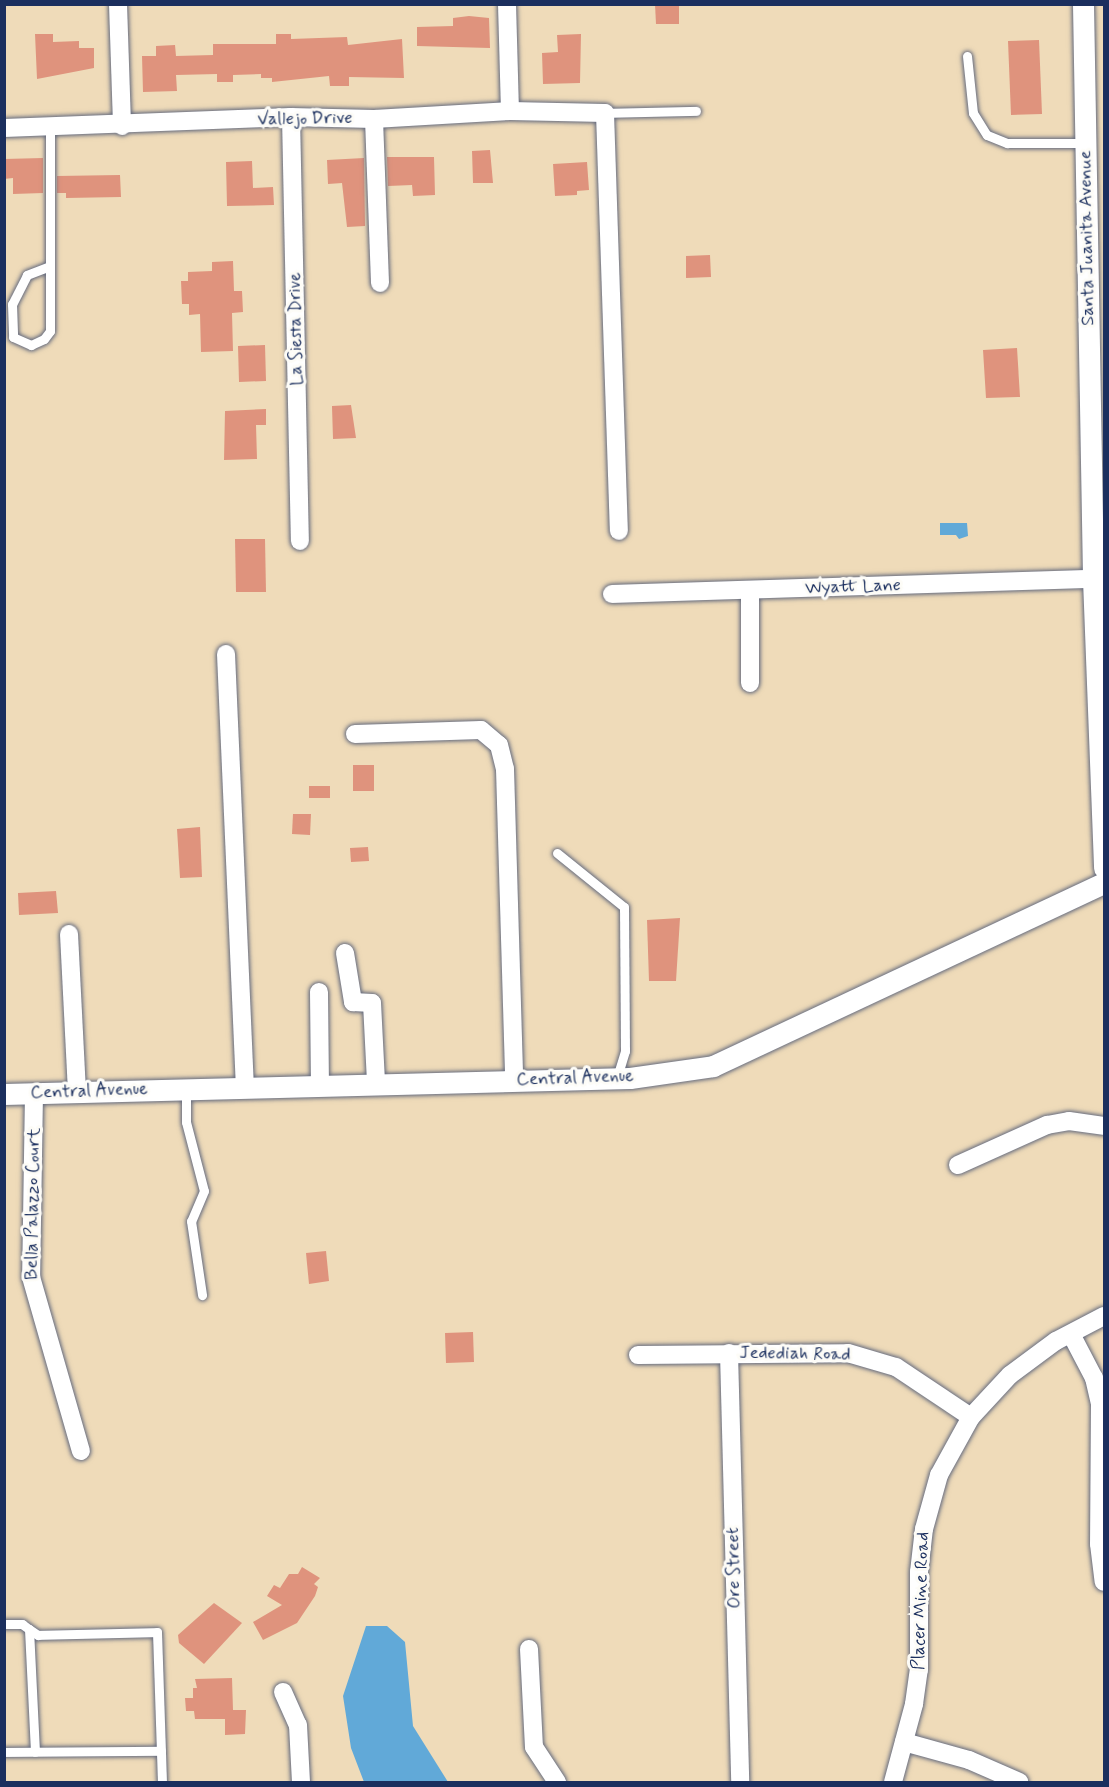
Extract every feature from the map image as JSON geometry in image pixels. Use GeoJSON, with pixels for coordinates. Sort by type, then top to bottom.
{"type":"FeatureCollection","features":[{"type":"Feature","properties":{"kind":"street"},"geometry":{"type":"LineString","coordinates":[[118,4],[122,126]]}},
{"type":"Feature","properties":{"kind":"street"},"geometry":{"type":"LineString","coordinates":[[507,4],[510,111]]}},
{"type":"Feature","properties":{"kind":"street","name":"Santa Juanita Avenue"},"geometry":{"type":"LineString","coordinates":[[1083,4],[1085,143],[1097,396],[1094,579],[1104,868]]}},
{"type":"Feature","properties":{"kind":"street","name":"Vallejo Drive"},"geometry":{"type":"LineString","coordinates":[[4,128],[122,126],[291,117],[374,119],[510,111],[605,113]]}},
{"type":"Feature","properties":{"kind":"street"},"geometry":{"type":"LineString","coordinates":[[605,113],[619,531]]}},
{"type":"Feature","properties":{"kind":"street","name":"La Siesta Drive"},"geometry":{"type":"LineString","coordinates":[[291,117],[300,541]]}},
{"type":"Feature","properties":{"kind":"street"},"geometry":{"type":"LineString","coordinates":[[374,119],[380,283]]}},
{"type":"Feature","properties":{"kind":"street","name":"Wyatt Lane"},"geometry":{"type":"LineString","coordinates":[[612,594],[1094,579]]}},
{"type":"Feature","properties":{"kind":"street"},"geometry":{"type":"LineString","coordinates":[[750,590],[750,683]]}},
{"type":"Feature","properties":{"kind":"street"},"geometry":{"type":"LineString","coordinates":[[226,654],[245,1086]]}},
{"type":"Feature","properties":{"kind":"street"},"geometry":{"type":"LineString","coordinates":[[355,734],[481,730],[499,745],[505,769],[514,1080]]}},
{"type":"Feature","properties":{"kind":"street","name":"Central Avenue"},"geometry":{"type":"LineString","coordinates":[[4,1094],[617,1078],[713,1066],[1104,883]]}},
{"type":"Feature","properties":{"kind":"street"},"geometry":{"type":"LineString","coordinates":[[69,934],[77,1092]]}},
{"type":"Feature","properties":{"kind":"street"},"geometry":{"type":"LineString","coordinates":[[345,953],[353,1002],[372,1003],[376,1083]]}},
{"type":"Feature","properties":{"kind":"street"},"geometry":{"type":"LineString","coordinates":[[320,992],[320,1084]]}},
{"type":"Feature","properties":{"kind":"street","name":"Bella Palazzo Court"},"geometry":{"type":"LineString","coordinates":[[34,1094],[31,1277],[81,1451]]}},
{"type":"Feature","properties":{"kind":"street"},"geometry":{"type":"LineString","coordinates":[[958,1165],[1047,1125],[1069,1121],[1104,1126]]}},
{"type":"Feature","properties":{"kind":"street","name":"Placer Mine Road"},"geometry":{"type":"LineString","coordinates":[[893,1782],[919,1670],[919,1572],[924,1529],[939,1475],[972,1417],[1010,1375],[1071,1334],[1104,1316]]}},
{"type":"Feature","properties":{"kind":"street"},"geometry":{"type":"LineString","coordinates":[[1071,1334],[1094,1378],[1100,1403],[1099,1544],[1104,1582]]}},
{"type":"Feature","properties":{"kind":"street","name":"Jedediah Road"},"geometry":{"type":"LineString","coordinates":[[638,1355],[823,1351],[872,1358],[918,1379],[972,1417]]}},
{"type":"Feature","properties":{"kind":"street","name":"Ore Street"},"geometry":{"type":"LineString","coordinates":[[729,1353],[740,1782]]}},
{"type":"Feature","properties":{"kind":"street"},"geometry":{"type":"LineString","coordinates":[[529,1649],[534,1747],[557,1782]]}},
{"type":"Feature","properties":{"kind":"street"},"geometry":{"type":"LineString","coordinates":[[283,1692],[298,1725],[300,1782]]}},
{"type":"Feature","properties":{"kind":"street"},"geometry":{"type":"LineString","coordinates":[[904,1742],[969,1760],[1019,1782]]}},
{"type":"Feature","properties":{"kind":"lane"},"geometry":{"type":"LineString","coordinates":[[967,56],[973,113],[987,135],[1007,143],[1085,143]]}},
{"type":"Feature","properties":{"kind":"lane"},"geometry":{"type":"LineString","coordinates":[[605,113],[696,111]]}},
{"type":"Feature","properties":{"kind":"lane"},"geometry":{"type":"LineString","coordinates":[[50,127],[50,266],[50,331],[44,339],[31,345],[13,337],[12,304],[27,275],[50,266]]}},
{"type":"Feature","properties":{"kind":"lane"},"geometry":{"type":"LineString","coordinates":[[557,852],[624,907],[625,1051],[617,1078]]}},
{"type":"Feature","properties":{"kind":"lane"},"geometry":{"type":"LineString","coordinates":[[186,1088],[186,1122],[204,1191],[191,1221],[202,1295]]}},
{"type":"Feature","properties":{"kind":"lane"},"geometry":{"type":"LineString","coordinates":[[4,1624],[22,1624],[38,1635],[158,1632],[162,1782]]}},
{"type":"Feature","properties":{"kind":"lane"},"geometry":{"type":"LineString","coordinates":[[29,1629],[35,1752]]}},
{"type":"Feature","properties":{"kind":"lane"},"geometry":{"type":"LineString","coordinates":[[4,1752],[161,1751]]}},
{"type":"Feature","properties":{"kind":"water"},"geometry":{"type":"Polygon","coordinates":[[[940,523],[967,523],[968,536],[959,539],[956,535],[940,535],[940,523]]]}},
{"type":"Feature","properties":{"kind":"water"},"geometry":{"type":"Polygon","coordinates":[[[366,1626],[387,1626],[405,1642],[413,1726],[448,1782],[364,1782],[351,1748],[343,1696],[366,1626]]]}},
{"type":"Feature","properties":{"kind":"building"},"geometry":{"type":"Polygon","coordinates":[[[655,4],[679,4],[679,24],[656,24],[655,4]]]}},
{"type":"Feature","properties":{"kind":"building"},"geometry":{"type":"Polygon","coordinates":[[[469,16],[489,18],[490,48],[417,46],[417,27],[453,26],[453,18],[469,16]]]}},
{"type":"Feature","properties":{"kind":"building"},"geometry":{"type":"Polygon","coordinates":[[[35,34],[53,34],[53,42],[79,41],[79,48],[94,48],[94,68],[37,79],[35,34]]]}},
{"type":"Feature","properties":{"kind":"building"},"geometry":{"type":"Polygon","coordinates":[[[276,34],[291,34],[291,39],[347,37],[348,45],[402,39],[404,78],[349,77],[349,86],[330,86],[329,76],[272,82],[272,78],[261,78],[261,74],[233,75],[233,82],[217,82],[217,74],[176,75],[177,91],[143,92],[142,56],[156,56],[156,46],[175,45],[176,56],[213,55],[213,44],[276,44],[276,34]]]}},
{"type":"Feature","properties":{"kind":"building"},"geometry":{"type":"Polygon","coordinates":[[[581,34],[580,83],[543,84],[542,53],[558,52],[557,35],[581,34]]]}},
{"type":"Feature","properties":{"kind":"building"},"geometry":{"type":"Polygon","coordinates":[[[1039,40],[1042,114],[1011,115],[1008,41],[1039,40]]]}},
{"type":"Feature","properties":{"kind":"building"},"geometry":{"type":"Polygon","coordinates":[[[490,150],[493,183],[473,183],[472,151],[490,150]]]}},
{"type":"Feature","properties":{"kind":"building"},"geometry":{"type":"Polygon","coordinates":[[[387,157],[434,157],[435,195],[413,196],[412,185],[388,186],[387,157]]]}},
{"type":"Feature","properties":{"kind":"building"},"geometry":{"type":"Polygon","coordinates":[[[43,158],[43,193],[13,194],[13,178],[4,179],[4,159],[43,158]]]}},
{"type":"Feature","properties":{"kind":"building"},"geometry":{"type":"Polygon","coordinates":[[[364,158],[365,226],[347,227],[342,183],[328,184],[327,160],[364,158]]]}},
{"type":"Feature","properties":{"kind":"building"},"geometry":{"type":"Polygon","coordinates":[[[252,161],[253,188],[273,187],[274,205],[227,206],[226,162],[252,161]]]}},
{"type":"Feature","properties":{"kind":"building"},"geometry":{"type":"Polygon","coordinates":[[[587,162],[589,190],[577,191],[577,195],[555,196],[553,164],[587,162]]]}},
{"type":"Feature","properties":{"kind":"building"},"geometry":{"type":"Polygon","coordinates":[[[120,175],[121,197],[66,198],[66,193],[57,193],[57,176],[120,175]]]}},
{"type":"Feature","properties":{"kind":"building"},"geometry":{"type":"Polygon","coordinates":[[[710,255],[711,277],[686,278],[686,256],[710,255]]]}},
{"type":"Feature","properties":{"kind":"building"},"geometry":{"type":"Polygon","coordinates":[[[233,261],[234,291],[242,291],[243,312],[232,313],[233,351],[201,352],[200,314],[189,315],[189,304],[182,304],[181,281],[188,281],[188,272],[212,271],[212,262],[233,261]]]}},
{"type":"Feature","properties":{"kind":"building"},"geometry":{"type":"Polygon","coordinates":[[[265,345],[266,381],[239,382],[238,346],[265,345]]]}},
{"type":"Feature","properties":{"kind":"building"},"geometry":{"type":"Polygon","coordinates":[[[1017,348],[1020,397],[986,398],[983,350],[1017,348]]]}},
{"type":"Feature","properties":{"kind":"building"},"geometry":{"type":"Polygon","coordinates":[[[351,405],[356,438],[333,439],[332,406],[351,405]]]}},
{"type":"Feature","properties":{"kind":"building"},"geometry":{"type":"Polygon","coordinates":[[[266,409],[266,425],[256,425],[257,459],[224,460],[225,411],[266,409]]]}},
{"type":"Feature","properties":{"kind":"building"},"geometry":{"type":"Polygon","coordinates":[[[235,539],[265,539],[266,592],[236,592],[235,539]]]}},
{"type":"Feature","properties":{"kind":"building"},"geometry":{"type":"Polygon","coordinates":[[[353,765],[374,765],[374,791],[353,791],[353,765]]]}},
{"type":"Feature","properties":{"kind":"building"},"geometry":{"type":"Polygon","coordinates":[[[309,786],[330,786],[330,798],[309,798],[309,786]]]}},
{"type":"Feature","properties":{"kind":"building"},"geometry":{"type":"Polygon","coordinates":[[[293,814],[311,814],[310,835],[292,834],[293,814]]]}},
{"type":"Feature","properties":{"kind":"building"},"geometry":{"type":"Polygon","coordinates":[[[200,827],[202,877],[180,878],[177,829],[200,827]]]}},
{"type":"Feature","properties":{"kind":"building"},"geometry":{"type":"Polygon","coordinates":[[[368,847],[369,861],[351,862],[350,848],[368,847]]]}},
{"type":"Feature","properties":{"kind":"building"},"geometry":{"type":"Polygon","coordinates":[[[56,891],[58,913],[19,915],[18,893],[56,891]]]}},
{"type":"Feature","properties":{"kind":"building"},"geometry":{"type":"Polygon","coordinates":[[[680,918],[676,981],[649,981],[647,920],[680,918]]]}},
{"type":"Feature","properties":{"kind":"building"},"geometry":{"type":"Polygon","coordinates":[[[326,1251],[329,1281],[309,1284],[306,1253],[326,1251]]]}},
{"type":"Feature","properties":{"kind":"building"},"geometry":{"type":"Polygon","coordinates":[[[473,1332],[474,1362],[446,1363],[445,1333],[473,1332]]]}},
{"type":"Feature","properties":{"kind":"building"},"geometry":{"type":"Polygon","coordinates":[[[302,1567],[320,1578],[314,1584],[318,1587],[315,1596],[297,1623],[263,1640],[253,1622],[282,1605],[267,1596],[274,1585],[280,1588],[289,1574],[298,1574],[302,1567]]]}},
{"type":"Feature","properties":{"kind":"building"},"geometry":{"type":"Polygon","coordinates":[[[214,1603],[242,1623],[204,1664],[179,1643],[178,1635],[214,1603]]]}},
{"type":"Feature","properties":{"kind":"building"},"geometry":{"type":"Polygon","coordinates":[[[232,1678],[233,1710],[246,1710],[245,1734],[225,1735],[225,1719],[195,1719],[194,1711],[186,1711],[185,1698],[193,1698],[193,1688],[197,1688],[195,1679],[232,1678]]]}}]}
